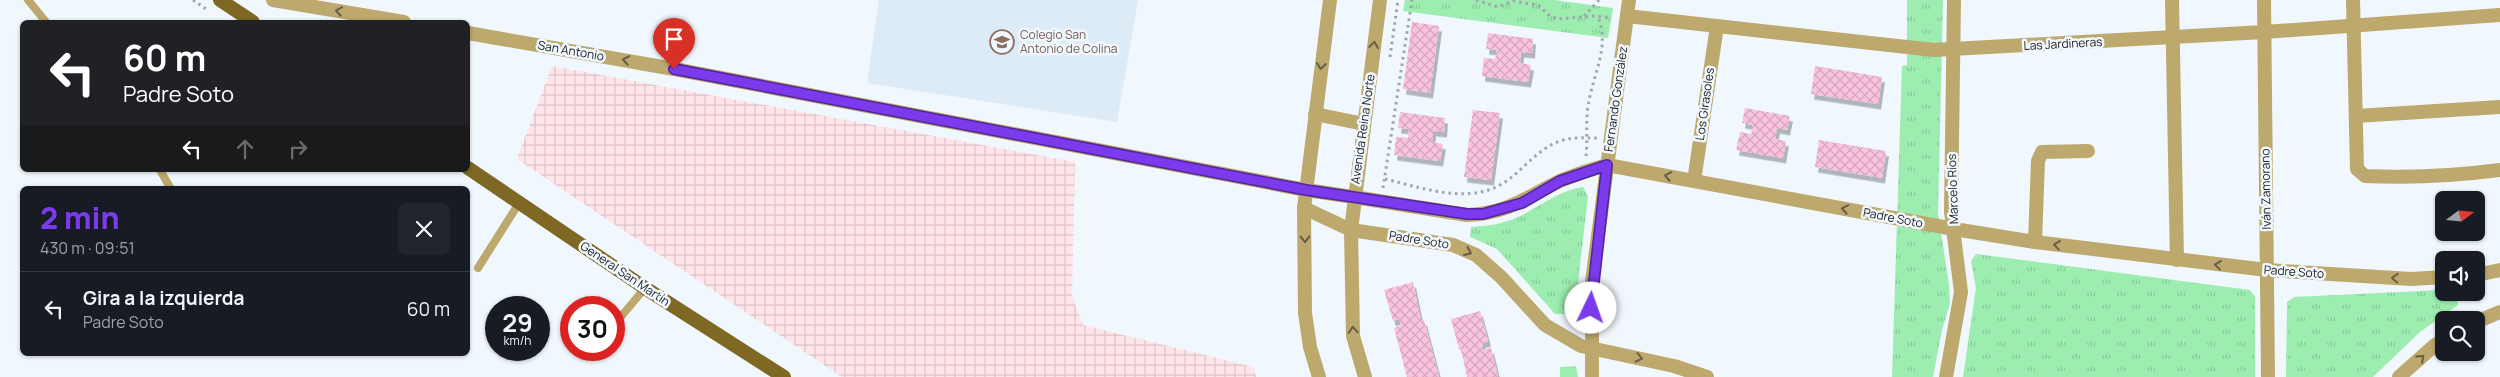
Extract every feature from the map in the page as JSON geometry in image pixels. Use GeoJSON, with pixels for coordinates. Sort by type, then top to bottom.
{"type":"FeatureCollection","features":[{"type":"Feature","properties":{"kind":"main road"},"geometry":{"type":"LineString","coordinates":[[220,0],[250,20]]}},
{"type":"Feature","properties":{"kind":"main road","name":"General San Martín"},"geometry":{"type":"LineString","coordinates":[[470,169],[645,288],[784,377]]}},
{"type":"Feature","properties":{"kind":"street"},"geometry":{"type":"LineString","coordinates":[[273,0],[392,20]]}},
{"type":"Feature","properties":{"kind":"street"},"geometry":{"type":"LineString","coordinates":[[1319,377],[1310,346],[1305,313],[1304,208],[1330,0]]}},
{"type":"Feature","properties":{"kind":"street","name":"Avenida Reina Norte"},"geometry":{"type":"LineString","coordinates":[[1364,377],[1353,336],[1351,230],[1380,0]]}},
{"type":"Feature","properties":{"kind":"street","name":"Fernando González"},"geometry":{"type":"LineString","coordinates":[[1592,377],[1592,282],[1629,0]]}},
{"type":"Feature","properties":{"kind":"street","name":"Marcelo Ríos"},"geometry":{"type":"LineString","coordinates":[[1946,377],[1961,292],[1952,212],[1954,0]]}},
{"type":"Feature","properties":{"kind":"street"},"geometry":{"type":"LineString","coordinates":[[2172,0],[2177,260]]}},
{"type":"Feature","properties":{"kind":"street","name":"Iván Zamorano"},"geometry":{"type":"LineString","coordinates":[[2264,0],[2268,377]]}},
{"type":"Feature","properties":{"kind":"street"},"geometry":{"type":"LineString","coordinates":[[2353,0],[2357,168],[2365,176],[2413,179],[2457,176],[2500,170]]}},
{"type":"Feature","properties":{"kind":"street","name":"Las Jardineras"},"geometry":{"type":"LineString","coordinates":[[1627,16],[1918,49],[1953,50],[2354,27],[2500,15]]}},
{"type":"Feature","properties":{"kind":"street","name":"Los Girasoles"},"geometry":{"type":"LineString","coordinates":[[1694,181],[1716,26]]}},
{"type":"Feature","properties":{"kind":"street","name":"San Antonio"},"geometry":{"type":"LineString","coordinates":[[470,33],[674,69],[1306,190]]}},
{"type":"Feature","properties":{"kind":"street"},"geometry":{"type":"LineString","coordinates":[[2356,116],[2500,107]]}},
{"type":"Feature","properties":{"kind":"street"},"geometry":{"type":"LineString","coordinates":[[1315,114],[1364,124]]}},
{"type":"Feature","properties":{"kind":"street"},"geometry":{"type":"LineString","coordinates":[[2035,242],[2038,161],[2042,152],[2088,150]]}},
{"type":"Feature","properties":{"kind":"street","name":"Padre Soto"},"geometry":{"type":"LineString","coordinates":[[1306,190],[1467,214],[1483,214],[1522,203],[1560,181],[1607,165],[1954,229],[2035,242],[2267,270],[2411,279],[2435,278]]}},
{"type":"Feature","properties":{"kind":"street","name":"Padre Soto"},"geometry":{"type":"LineString","coordinates":[[1304,208],[1351,230],[1454,245],[1476,255],[1501,277],[1546,325],[1581,346],[1674,366],[1707,377]]}},
{"type":"Feature","properties":{"kind":"street"},"geometry":{"type":"LineString","coordinates":[[2485,273],[2500,270]]}},
{"type":"Feature","properties":{"kind":"street"},"geometry":{"type":"LineString","coordinates":[[2485,318],[2500,312]]}},
{"type":"Feature","properties":{"kind":"street"},"geometry":{"type":"LineString","coordinates":[[2399,377],[2435,345]]}},
{"type":"Feature","properties":{"kind":"lane"},"geometry":{"type":"LineString","coordinates":[[28,0],[44,20]]}},
{"type":"Feature","properties":{"kind":"lane"},"geometry":{"type":"LineString","coordinates":[[161,172],[169,186]]}},
{"type":"Feature","properties":{"kind":"lane"},"geometry":{"type":"LineString","coordinates":[[478,268],[519,202]]}},
{"type":"Feature","properties":{"kind":"lane"},"geometry":{"type":"LineString","coordinates":[[625,312],[645,288]]}},
{"type":"Feature","properties":{"kind":"path"},"geometry":{"type":"LineString","coordinates":[[1381,201],[1412,0]]}},
{"type":"Feature","properties":{"kind":"path"},"geometry":{"type":"LineString","coordinates":[[1476,0],[1498,7],[1514,1],[1538,5],[1550,16],[1558,19],[1584,16],[1607,18],[1627,16]]}},
{"type":"Feature","properties":{"kind":"path"},"geometry":{"type":"LineString","coordinates":[[1584,16],[1599,0]]}},
{"type":"Feature","properties":{"kind":"path"},"geometry":{"type":"LineString","coordinates":[[1584,172],[1588,138],[1588,101],[1601,60],[1603,34],[1598,16]]}},
{"type":"Feature","properties":{"kind":"path"},"geometry":{"type":"LineString","coordinates":[[1385,179],[1426,189],[1476,193],[1494,188],[1512,177],[1547,146],[1562,140],[1581,137],[1610,138]]}},
{"type":"Feature","properties":{"kind":"shaded area","name":"Colegio San Antonio de Colina"},"geometry":{"type":"Polygon","coordinates":[[[879,0],[1138,0],[1117,122],[867,83],[879,0]]]}},
{"type":"Feature","properties":{"kind":"shaded area"},"geometry":{"type":"Polygon","coordinates":[[[552,66],[1075,162],[1072,296],[1083,325],[1253,367],[1256,377],[842,377],[517,159],[552,66]]]}},
{"type":"Feature","properties":{"kind":"green space"},"geometry":{"type":"Polygon","coordinates":[[[1405,0],[1554,0],[1613,8],[1608,38],[1403,11],[1405,0]]]}},
{"type":"Feature","properties":{"kind":"green space"},"geometry":{"type":"Polygon","coordinates":[[[1907,0],[1943,0],[1938,214],[1949,284],[1950,303],[1942,330],[1933,377],[1892,377],[1902,66],[1907,65],[1907,0]]]}},
{"type":"Feature","properties":{"kind":"green space"},"geometry":{"type":"Polygon","coordinates":[[[1583,187],[1588,196],[1575,309],[1568,314],[1555,314],[1497,249],[1470,237],[1471,227],[1511,220],[1557,195],[1583,187]]]}},
{"type":"Feature","properties":{"kind":"green space"},"geometry":{"type":"Polygon","coordinates":[[[1976,254],[2250,290],[2255,297],[2255,377],[1963,377],[1976,288],[1971,261],[1976,254]]]}},
{"type":"Feature","properties":{"kind":"green space"},"geometry":{"type":"Polygon","coordinates":[[[2435,290],[2435,301],[2458,301],[2458,305],[2450,311],[2435,311],[2435,321],[2420,332],[2373,377],[2286,377],[2287,302],[2294,297],[2435,290]]]}},
{"type":"Feature","properties":{"kind":"green space"},"geometry":{"type":"Polygon","coordinates":[[[1576,366],[1578,377],[1560,377],[1560,367],[1576,366]]]}},
{"type":"Feature","properties":{"kind":"building"},"geometry":{"type":"Polygon","coordinates":[[[1412,22],[1439,26],[1430,93],[1403,89],[1412,22]]]}},
{"type":"Feature","properties":{"kind":"building"},"geometry":{"type":"Polygon","coordinates":[[[1488,33],[1533,39],[1532,53],[1521,52],[1520,63],[1531,65],[1528,82],[1482,76],[1484,58],[1495,59],[1497,50],[1486,49],[1488,33]]]}},
{"type":"Feature","properties":{"kind":"building"},"geometry":{"type":"Polygon","coordinates":[[[1815,66],[1882,77],[1878,104],[1811,94],[1815,66]]]}},
{"type":"Feature","properties":{"kind":"building"},"geometry":{"type":"Polygon","coordinates":[[[1745,108],[1790,116],[1787,130],[1777,128],[1775,139],[1786,141],[1783,158],[1736,150],[1740,132],[1751,134],[1753,125],[1742,123],[1745,108]]]}},
{"type":"Feature","properties":{"kind":"building"},"geometry":{"type":"Polygon","coordinates":[[[1473,110],[1500,113],[1491,180],[1464,177],[1473,110]]]}},
{"type":"Feature","properties":{"kind":"building"},"geometry":{"type":"Polygon","coordinates":[[[1400,112],[1445,118],[1444,132],[1433,131],[1432,142],[1443,144],[1440,161],[1394,155],[1396,137],[1408,138],[1409,129],[1398,128],[1400,112]]]}},
{"type":"Feature","properties":{"kind":"building"},"geometry":{"type":"Polygon","coordinates":[[[1819,140],[1886,151],[1882,178],[1815,167],[1819,140]]]}},
{"type":"Feature","properties":{"kind":"building"},"geometry":{"type":"Polygon","coordinates":[[[1413,282],[1421,321],[1424,320],[1439,377],[1407,377],[1394,328],[1401,326],[1399,319],[1393,321],[1384,290],[1413,282]]]}},
{"type":"Feature","properties":{"kind":"building"},"geometry":{"type":"Polygon","coordinates":[[[1480,311],[1488,341],[1482,343],[1483,350],[1491,348],[1498,377],[1467,377],[1461,349],[1459,349],[1451,319],[1480,311]]]}},
{"type":"Feature","properties":{"kind":"place","name":"Colegio San Antonio de Colina"},"geometry":{"type":"Point","coordinates":[1002,42]}},
{"type":"Feature","properties":{"kind":"route"},"geometry":{"type":"LineString","coordinates":[[674,69],[1306,190],[1467,214],[1483,214],[1522,203],[1560,181],[1607,165],[1592,282],[1591,308]]}}]}
